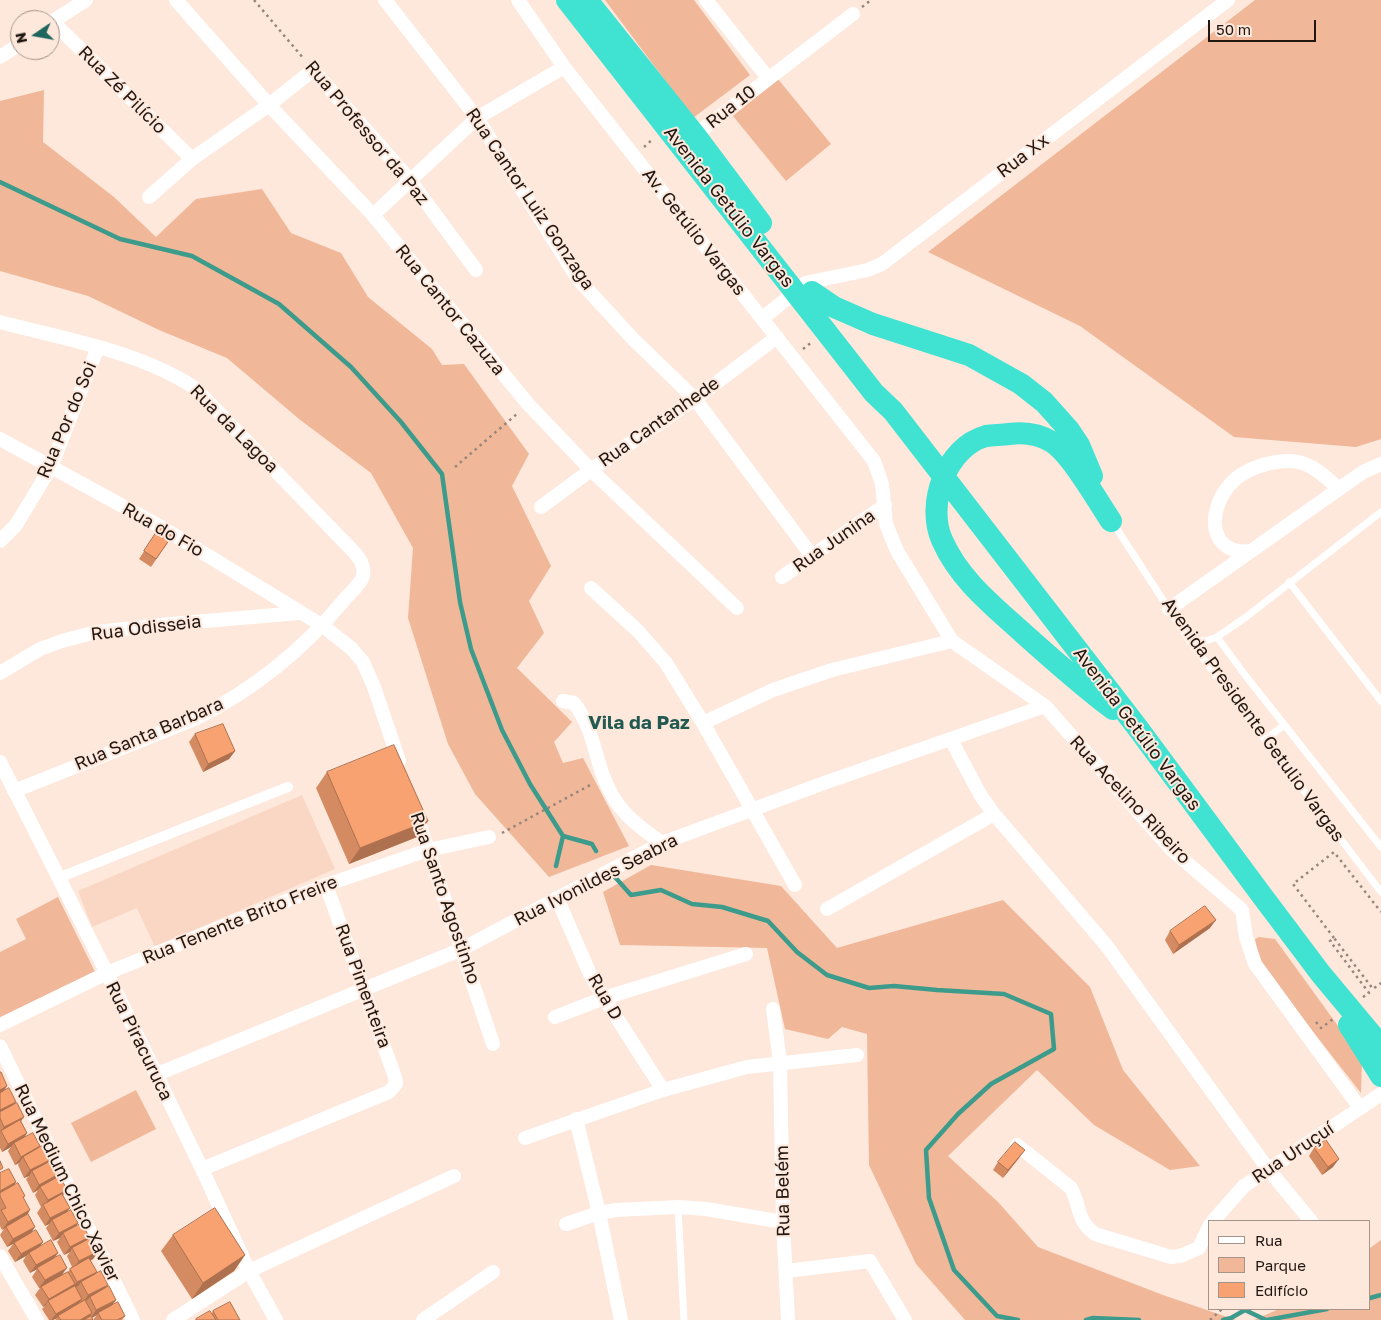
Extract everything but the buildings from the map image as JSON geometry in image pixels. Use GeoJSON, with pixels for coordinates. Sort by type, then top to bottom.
{"type":"FeatureCollection","features":[{"type":"Feature","properties":{"kind":"highway","name":"Avenida Getúlio Vargas"},"geometry":{"type":"LineString","coordinates":[[567,0],[884,385],[894,411],[1137,727],[1262,897],[1381,1046]]}},
{"type":"Feature","properties":{"kind":"highway","name":"Avenida Getúlio Vargas"},"geometry":{"type":"LineString","coordinates":[[587,0],[695,135],[804,289]]}},
{"type":"Feature","properties":{"kind":"highway"},"geometry":{"type":"LineString","coordinates":[[804,289],[834,307],[873,324],[969,355],[1022,384],[1044,402],[1069,430],[1079,445],[1111,521]]}},
{"type":"Feature","properties":{"kind":"highway"},"geometry":{"type":"LineString","coordinates":[[1111,521],[1063,450],[1039,436],[1020,433],[985,436],[968,446],[958,456],[938,488],[936,516],[940,538],[954,564],[979,593],[1078,682],[1137,727]]}},
{"type":"Feature","properties":{"kind":"highway"},"geometry":{"type":"LineString","coordinates":[[1322,974],[1351,1029],[1381,1076]]}},
{"type":"Feature","properties":{"kind":"street"},"geometry":{"type":"LineString","coordinates":[[60,16],[86,0]]}},
{"type":"Feature","properties":{"kind":"street","name":"Rua Cantor Cazuza"},"geometry":{"type":"LineString","coordinates":[[176,0],[269,105],[373,215],[528,404],[591,470],[737,608]]}},
{"type":"Feature","properties":{"kind":"street","name":"Rua Cantor Luiz Gonzaga"},"geometry":{"type":"LineString","coordinates":[[385,0],[477,118],[578,279],[633,339],[694,399],[812,556]]}},
{"type":"Feature","properties":{"kind":"street","name":"Av. Getúlio Vargas"},"geometry":{"type":"LineString","coordinates":[[518,0],[564,67],[874,461],[882,484],[886,505],[886,524],[897,551],[952,641]]}},
{"type":"Feature","properties":{"kind":"street"},"geometry":{"type":"LineString","coordinates":[[706,0],[768,78]]}},
{"type":"Feature","properties":{"kind":"street","name":"Rua Xx"},"geometry":{"type":"LineString","coordinates":[[804,289],[882,264],[1228,0]]}},
{"type":"Feature","properties":{"kind":"street","name":"Rua 10"},"geometry":{"type":"LineString","coordinates":[[695,135],[853,14]]}},
{"type":"Feature","properties":{"kind":"street","name":"Rua Zé Pilício"},"geometry":{"type":"LineString","coordinates":[[60,31],[192,159]]}},
{"type":"Feature","properties":{"kind":"street"},"geometry":{"type":"LineString","coordinates":[[373,215],[409,179],[477,118],[564,67]]}},
{"type":"Feature","properties":{"kind":"street"},"geometry":{"type":"LineString","coordinates":[[149,197],[192,159],[269,105],[313,70]]}},
{"type":"Feature","properties":{"kind":"street","name":"Rua Professor da Paz"},"geometry":{"type":"LineString","coordinates":[[313,70],[409,179],[476,270]]}},
{"type":"Feature","properties":{"kind":"street"},"geometry":{"type":"LineString","coordinates":[[763,318],[804,289]]}},
{"type":"Feature","properties":{"kind":"street","name":"Rua da Lagoa"},"geometry":{"type":"LineString","coordinates":[[0,322],[98,347],[150,364],[180,378],[195,388],[354,552],[363,567],[362,578],[323,626]]}},
{"type":"Feature","properties":{"kind":"street","name":"Rua Cantanhede"},"geometry":{"type":"LineString","coordinates":[[541,507],[694,399],[777,337]]}},
{"type":"Feature","properties":{"kind":"street","name":"Rua Por do Soi"},"geometry":{"type":"LineString","coordinates":[[0,542],[16,525],[50,467],[98,347]]}},
{"type":"Feature","properties":{"kind":"street","name":"Rua do Fio"},"geometry":{"type":"LineString","coordinates":[[0,439],[160,527],[323,626]]}},
{"type":"Feature","properties":{"kind":"street"},"geometry":{"type":"LineString","coordinates":[[1251,551],[1241,552],[1232,550],[1218,537],[1214,526],[1217,504],[1237,478],[1270,463],[1298,462],[1314,469],[1340,489]]}},
{"type":"Feature","properties":{"kind":"street"},"geometry":{"type":"LineString","coordinates":[[1169,609],[1363,472],[1381,464]]}},
{"type":"Feature","properties":{"kind":"street","name":"Rua Junina"},"geometry":{"type":"LineString","coordinates":[[782,577],[886,505]]}},
{"type":"Feature","properties":{"kind":"street"},"geometry":{"type":"LineString","coordinates":[[591,588],[638,630],[666,663],[754,810],[795,885]]}},
{"type":"Feature","properties":{"kind":"street","name":"Rua Odisseia"},"geometry":{"type":"LineString","coordinates":[[0,672],[40,649],[96,632],[299,613]]}},
{"type":"Feature","properties":{"kind":"street"},"geometry":{"type":"LineString","coordinates":[[323,626],[351,648],[363,662],[374,687],[404,777]]}},
{"type":"Feature","properties":{"kind":"street","name":"Rua Santa Barbara"},"geometry":{"type":"LineString","coordinates":[[14,791],[194,719],[222,705],[276,669],[323,626]]}},
{"type":"Feature","properties":{"kind":"street"},"geometry":{"type":"LineString","coordinates":[[703,723],[773,690],[832,670],[952,641]]}},
{"type":"Feature","properties":{"kind":"street","name":"Rua Acelino Ribeiro"},"geometry":{"type":"LineString","coordinates":[[952,641],[1045,706],[1172,850],[1242,910]]}},
{"type":"Feature","properties":{"kind":"street"},"geometry":{"type":"LineString","coordinates":[[563,701],[574,703],[585,716],[604,778],[619,806],[635,824],[662,843]]}},
{"type":"Feature","properties":{"kind":"street","name":"Rua Ivonildes Seabra"},"geometry":{"type":"LineString","coordinates":[[155,1075],[462,948],[662,843],[1045,706]]}},
{"type":"Feature","properties":{"kind":"street"},"geometry":{"type":"LineString","coordinates":[[951,740],[981,796],[994,814],[1106,946],[1268,1169],[1310,1220]]}},
{"type":"Feature","properties":{"kind":"street","name":"Rua Piracuruca"},"geometry":{"type":"LineString","coordinates":[[0,762],[107,973],[249,1271],[276,1320]]}},
{"type":"Feature","properties":{"kind":"street"},"geometry":{"type":"LineString","coordinates":[[58,878],[288,787]]}},
{"type":"Feature","properties":{"kind":"street","name":"Rua Santo Agostinho"},"geometry":{"type":"LineString","coordinates":[[413,804],[493,1044]]}},
{"type":"Feature","properties":{"kind":"street"},"geometry":{"type":"LineString","coordinates":[[827,909],[994,814]]}},
{"type":"Feature","properties":{"kind":"street","name":"Rua Tenente Brito Freire"},"geometry":{"type":"LineString","coordinates":[[0,1025],[107,973],[326,885],[428,850],[489,837]]}},
{"type":"Feature","properties":{"kind":"street","name":"Rua Pimenteira"},"geometry":{"type":"LineString","coordinates":[[202,1169],[384,1094],[396,1084],[326,885]]}},
{"type":"Feature","properties":{"kind":"street"},"geometry":{"type":"LineString","coordinates":[[1262,897],[1242,910],[1246,937],[1255,964],[1360,1108]]}},
{"type":"Feature","properties":{"kind":"street","name":"Rua D"},"geometry":{"type":"LineString","coordinates":[[557,898],[579,950],[604,998],[663,1090]]}},
{"type":"Feature","properties":{"kind":"street"},"geometry":{"type":"LineString","coordinates":[[555,1017],[604,998],[746,954]]}},
{"type":"Feature","properties":{"kind":"street","name":"Rua Belém"},"geometry":{"type":"LineString","coordinates":[[773,1009],[780,1062],[783,1222],[788,1320]]}},
{"type":"Feature","properties":{"kind":"street","name":"Rua Medium Chico Xavier"},"geometry":{"type":"LineString","coordinates":[[0,1046],[133,1320]]}},
{"type":"Feature","properties":{"kind":"street"},"geometry":{"type":"LineString","coordinates":[[525,1138],[663,1090],[746,1067],[857,1055]]}},
{"type":"Feature","properties":{"kind":"street","name":"Rua Uruçuí"},"geometry":{"type":"LineString","coordinates":[[1214,1220],[1244,1186],[1381,1094]]}},
{"type":"Feature","properties":{"kind":"street"},"geometry":{"type":"LineString","coordinates":[[576,1119],[599,1213],[621,1320]]}},
{"type":"Feature","properties":{"kind":"street"},"geometry":{"type":"LineString","coordinates":[[1017,1145],[1071,1188],[1076,1197],[1080,1218],[1086,1228],[1095,1234],[1171,1257],[1204,1251],[1208,1234]]}},
{"type":"Feature","properties":{"kind":"street"},"geometry":{"type":"LineString","coordinates":[[173,1320],[249,1271],[454,1176]]}},
{"type":"Feature","properties":{"kind":"street"},"geometry":{"type":"LineString","coordinates":[[566,1224],[599,1213],[616,1210],[678,1207],[706,1209],[783,1222]]}},
{"type":"Feature","properties":{"kind":"street"},"geometry":{"type":"LineString","coordinates":[[0,1256],[38,1320]]}},
{"type":"Feature","properties":{"kind":"street"},"geometry":{"type":"LineString","coordinates":[[786,1271],[870,1261],[905,1320]]}},
{"type":"Feature","properties":{"kind":"street"},"geometry":{"type":"LineString","coordinates":[[423,1320],[493,1272]]}},
{"type":"Feature","properties":{"kind":"lane"},"geometry":{"type":"LineString","coordinates":[[1189,640],[1217,638],[1381,513]]}},
{"type":"Feature","properties":{"kind":"lane","name":"Avenida Presidente Getulio Vargas"},"geometry":{"type":"LineString","coordinates":[[1111,521],[1189,640],[1381,892]]}},
{"type":"Feature","properties":{"kind":"lane"},"geometry":{"type":"LineString","coordinates":[[1289,582],[1381,701]]}},
{"type":"Feature","properties":{"kind":"lane"},"geometry":{"type":"LineString","coordinates":[[1217,638],[1381,847]]}},
{"type":"Feature","properties":{"kind":"lane"},"geometry":{"type":"LineString","coordinates":[[1265,740],[1284,724]]}},
{"type":"Feature","properties":{"kind":"lane"},"geometry":{"type":"LineString","coordinates":[[678,1207],[684,1320]]}},
{"type":"Feature","properties":{"kind":"path","name":"Rua Professor da Paz"},"geometry":{"type":"LineString","coordinates":[[254,0],[313,70]]}},
{"type":"Feature","properties":{"kind":"path"},"geometry":{"type":"LineString","coordinates":[[455,467],[528,404]]}},
{"type":"Feature","properties":{"kind":"path"},"geometry":{"type":"LineString","coordinates":[[504,832],[579,790]]}},
{"type":"Feature","properties":{"kind":"path"},"geometry":{"type":"LineString","coordinates":[[1381,912],[1334,852],[1293,884],[1373,989],[1381,983]]}},
{"type":"Feature","properties":{"kind":"path"},"geometry":{"type":"LineString","coordinates":[[1334,938],[1330,941],[1369,993]]}},
{"type":"Feature","properties":{"kind":"path"},"geometry":{"type":"LineString","coordinates":[[1210,1320],[1221,1310]]}},
{"type":"Feature","properties":{"kind":"shaded area"},"geometry":{"type":"Polygon","coordinates":[[[302,795],[335,869],[155,947],[137,908],[92,927],[78,891],[302,795]]]}},
{"type":"Feature","properties":{"kind":"green space"},"geometry":{"type":"Polygon","coordinates":[[[605,0],[694,0],[750,75],[693,118],[605,0]]]}},
{"type":"Feature","properties":{"kind":"green space"},"geometry":{"type":"Polygon","coordinates":[[[1255,0],[1381,0],[1381,439],[1356,447],[1234,437],[1080,326],[928,252],[1255,0]]]}},
{"type":"Feature","properties":{"kind":"green space"},"geometry":{"type":"Polygon","coordinates":[[[778,79],[831,144],[786,181],[733,116],[778,79]]]}},
{"type":"Feature","properties":{"kind":"green space"},"geometry":{"type":"Polygon","coordinates":[[[44,90],[43,142],[114,197],[156,237],[196,199],[262,189],[291,233],[341,253],[368,297],[432,349],[442,365],[464,364],[529,454],[512,486],[551,566],[529,601],[544,633],[517,668],[572,722],[554,742],[563,763],[583,758],[629,846],[549,877],[475,794],[448,744],[408,618],[413,548],[371,473],[299,419],[227,358],[159,330],[88,296],[0,271],[0,101],[44,90]]]}},
{"type":"Feature","properties":{"kind":"green space"},"geometry":{"type":"Polygon","coordinates":[[[651,865],[781,886],[837,948],[1003,900],[1090,987],[1123,1070],[1200,1166],[1170,1170],[1094,1125],[1037,1070],[948,1156],[998,1202],[1038,1247],[1163,1295],[1236,1320],[965,1320],[916,1264],[869,1165],[867,1034],[842,1027],[828,1039],[785,1029],[767,948],[620,945],[603,892],[651,865]]]}},
{"type":"Feature","properties":{"kind":"green space"},"geometry":{"type":"Polygon","coordinates":[[[58,897],[97,976],[0,1023],[0,952],[26,939],[16,919],[58,897]]]}},
{"type":"Feature","properties":{"kind":"green space"},"geometry":{"type":"Polygon","coordinates":[[[1259,937],[1275,939],[1362,1059],[1361,1093],[1260,964],[1255,939],[1259,937]]]}},
{"type":"Feature","properties":{"kind":"green space"},"geometry":{"type":"Polygon","coordinates":[[[136,1090],[156,1129],[91,1162],[71,1123],[136,1090]]]}},
{"type":"Feature","properties":{"kind":"green space"},"geometry":{"type":"Polygon","coordinates":[[[1381,1240],[1381,1320],[1254,1320],[1277,1310],[1371,1310],[1371,1247],[1381,1240]]]}},
{"type":"Feature","properties":{"kind":"waterway"},"geometry":{"type":"LineString","coordinates":[[0,182],[120,239],[192,256],[279,304],[351,367],[401,422],[442,474],[460,602],[471,649],[502,730],[530,784],[563,836],[556,866]]}},
{"type":"Feature","properties":{"kind":"waterway"},"geometry":{"type":"LineString","coordinates":[[563,836],[592,844],[596,851]]}},
{"type":"Feature","properties":{"kind":"waterway"},"geometry":{"type":"LineString","coordinates":[[614,876],[631,895],[661,890],[692,904],[722,907],[768,921],[797,952],[827,975],[869,988],[894,986],[1004,994],[1051,1014],[1054,1049],[991,1084],[958,1114],[926,1150],[929,1198],[954,1270],[997,1316],[1018,1320]]}},
{"type":"Feature","properties":{"kind":"waterway"},"geometry":{"type":"LineString","coordinates":[[1371,1298],[1381,1295]]}},
{"type":"Feature","properties":{"kind":"waterway"},"geometry":{"type":"LineString","coordinates":[[1223,1320],[1245,1310],[1266,1320]]}},
{"type":"Feature","properties":{"kind":"waterway"},"geometry":{"type":"LineString","coordinates":[[1267,1320],[1322,1310]]}},
{"type":"Feature","properties":{"kind":"waterway"},"geometry":{"type":"LineString","coordinates":[[1086,1320],[1093,1318],[1139,1320]]}},
{"type":"Feature","properties":{"kind":"district","name":"Vila da Paz"},"geometry":{"type":"Point","coordinates":[639,723]}}]}
